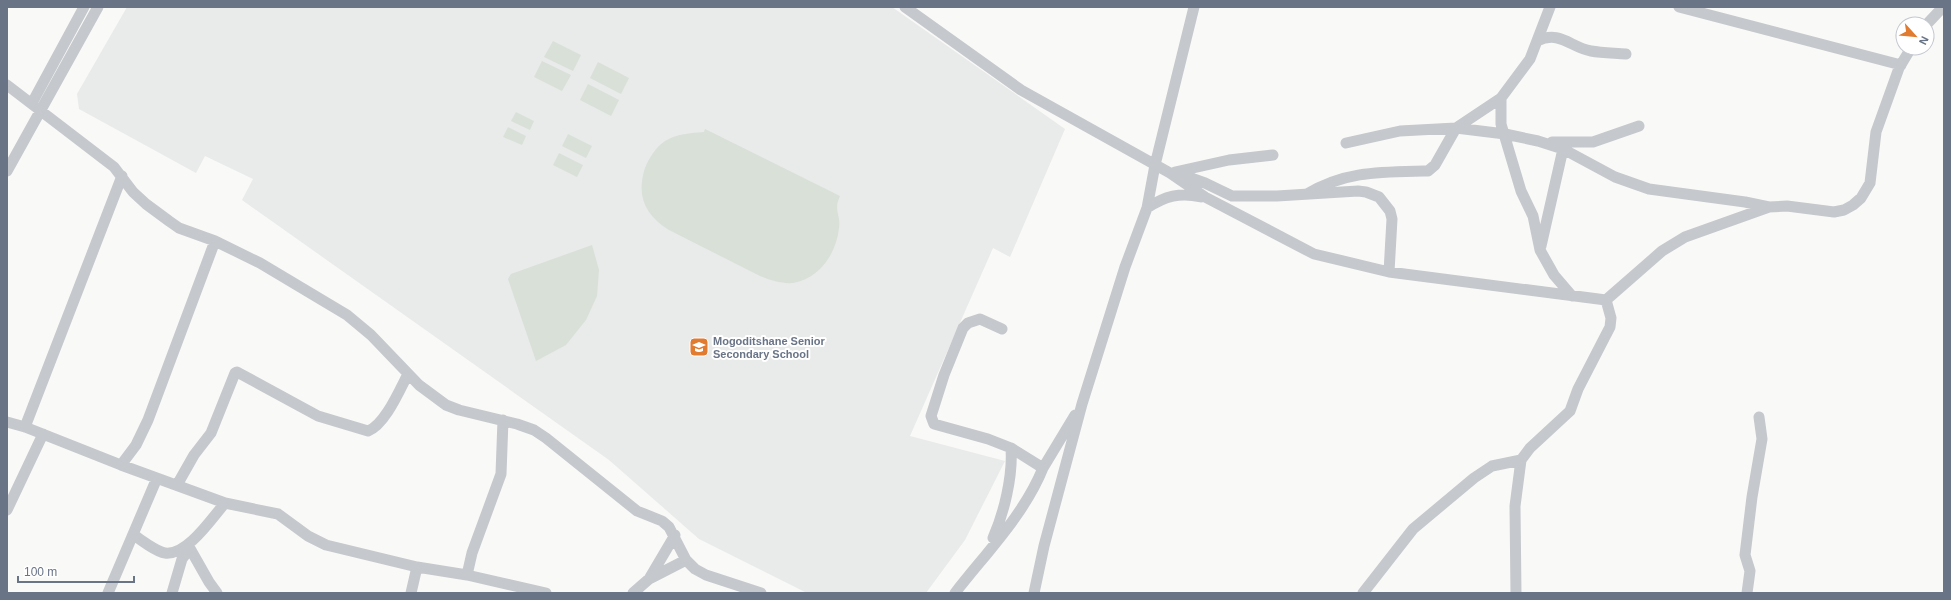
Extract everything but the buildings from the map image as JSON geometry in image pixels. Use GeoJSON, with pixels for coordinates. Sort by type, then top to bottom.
{"type":"FeatureCollection","features":[{"type":"Feature","properties":{"kind":"street"},"geometry":{"type":"LineString","coordinates":[[7,171],[36,106],[84,7]]}},
{"type":"Feature","properties":{"kind":"street"},"geometry":{"type":"LineString","coordinates":[[36,106],[98,7]]}},
{"type":"Feature","properties":{"kind":"street"},"geometry":{"type":"LineString","coordinates":[[905,7],[1021,90],[1155,165],[1172,173],[1205,183],[1232,196]]}},
{"type":"Feature","properties":{"kind":"street"},"geometry":{"type":"LineString","coordinates":[[1034,593],[1044,546],[1082,404],[1126,267],[1147,208],[1155,165],[1194,7]]}},
{"type":"Feature","properties":{"kind":"street"},"geometry":{"type":"LineString","coordinates":[[1307,194],[1328,183],[1362,173],[1428,171],[1435,165],[1456,128],[1501,98],[1530,59],[1550,7]]}},
{"type":"Feature","properties":{"kind":"street"},"geometry":{"type":"LineString","coordinates":[[1679,7],[1901,65]]}},
{"type":"Feature","properties":{"kind":"street"},"geometry":{"type":"LineString","coordinates":[[1935,16],[1943,7]]}},
{"type":"Feature","properties":{"kind":"street"},"geometry":{"type":"LineString","coordinates":[[1537,41],[1545,37],[1559,38],[1592,51],[1626,54]]}},
{"type":"Feature","properties":{"kind":"street"},"geometry":{"type":"LineString","coordinates":[[1346,143],[1400,131],[1456,128],[1505,134],[1538,141],[1563,149],[1615,177],[1649,190],[1745,202],[1769,207],[1787,206],[1834,212],[1844,210],[1861,198],[1870,183],[1876,132],[1899,68],[1906,56]]}},
{"type":"Feature","properties":{"kind":"street"},"geometry":{"type":"LineString","coordinates":[[7,85],[106,160],[122,176],[133,192],[146,204],[179,228],[215,241],[260,263],[347,315],[372,335],[427,392],[446,405],[459,410],[503,420],[534,430],[637,511],[662,521],[669,527],[675,536],[686,560],[695,568],[706,575],[761,593]]}},
{"type":"Feature","properties":{"kind":"street"},"geometry":{"type":"LineString","coordinates":[[1501,98],[1500,119],[1521,191],[1533,216],[1540,250],[1554,275],[1572,296]]}},
{"type":"Feature","properties":{"kind":"street"},"geometry":{"type":"LineString","coordinates":[[1538,141],[1580,143],[1593,142],[1639,126]]}},
{"type":"Feature","properties":{"kind":"street"},"geometry":{"type":"LineString","coordinates":[[1540,250],[1563,149]]}},
{"type":"Feature","properties":{"kind":"street"},"geometry":{"type":"LineString","coordinates":[[1172,173],[1229,160],[1273,155]]}},
{"type":"Feature","properties":{"kind":"street"},"geometry":{"type":"LineString","coordinates":[[1172,173],[1205,197],[1314,254],[1389,272],[1606,300],[1662,251],[1678,240],[1769,207]]}},
{"type":"Feature","properties":{"kind":"street"},"geometry":{"type":"LineString","coordinates":[[25,427],[122,176]]}},
{"type":"Feature","properties":{"kind":"street"},"geometry":{"type":"LineString","coordinates":[[1147,208],[1167,197],[1179,194],[1205,197],[1358,191],[1379,197],[1390,211],[1392,219],[1389,272]]}},
{"type":"Feature","properties":{"kind":"street"},"geometry":{"type":"LineString","coordinates":[[121,465],[136,445],[148,420],[215,241]]}},
{"type":"Feature","properties":{"kind":"street"},"geometry":{"type":"LineString","coordinates":[[1516,593],[1515,500],[1521,460],[1530,448],[1570,411],[1578,389],[1610,327],[1610,318],[1606,300]]}},
{"type":"Feature","properties":{"kind":"street"},"geometry":{"type":"LineString","coordinates":[[1002,329],[980,319],[968,322],[963,328],[944,375],[931,416],[932,420],[937,426],[988,439],[1012,448],[1043,468]]}},
{"type":"Feature","properties":{"kind":"street"},"geometry":{"type":"LineString","coordinates":[[177,485],[194,455],[211,433],[235,373],[237,372],[318,416],[368,431],[381,420],[387,412],[408,374]]}},
{"type":"Feature","properties":{"kind":"street"},"geometry":{"type":"LineString","coordinates":[[955,593],[1024,504],[1034,488],[1043,468],[1082,404]]}},
{"type":"Feature","properties":{"kind":"street"},"geometry":{"type":"LineString","coordinates":[[1747,593],[1750,571],[1745,555],[1752,497],[1762,439],[1759,417]]}},
{"type":"Feature","properties":{"kind":"street"},"geometry":{"type":"LineString","coordinates":[[467,575],[472,552],[501,474],[503,420]]}},
{"type":"Feature","properties":{"kind":"street"},"geometry":{"type":"LineString","coordinates":[[7,422],[25,427],[121,465],[225,503],[278,514],[308,536],[326,545],[417,567],[467,575],[546,593]]}},
{"type":"Feature","properties":{"kind":"street"},"geometry":{"type":"LineString","coordinates":[[7,510],[43,434]]}},
{"type":"Feature","properties":{"kind":"street"},"geometry":{"type":"LineString","coordinates":[[987,552],[999,524],[1013,464],[1012,448]]}},
{"type":"Feature","properties":{"kind":"street"},"geometry":{"type":"LineString","coordinates":[[1363,593],[1414,529],[1474,478],[1492,466],[1521,460]]}},
{"type":"Feature","properties":{"kind":"street"},"geometry":{"type":"LineString","coordinates":[[108,593],[157,478]]}},
{"type":"Feature","properties":{"kind":"street"},"geometry":{"type":"LineString","coordinates":[[172,593],[182,559],[189,546],[225,503]]}},
{"type":"Feature","properties":{"kind":"street"},"geometry":{"type":"LineString","coordinates":[[132,534],[164,553],[174,552],[189,546]]}},
{"type":"Feature","properties":{"kind":"street"},"geometry":{"type":"LineString","coordinates":[[649,580],[675,536]]}},
{"type":"Feature","properties":{"kind":"street"},"geometry":{"type":"LineString","coordinates":[[189,546],[209,582],[217,593]]}},
{"type":"Feature","properties":{"kind":"street"},"geometry":{"type":"LineString","coordinates":[[633,593],[649,580],[686,560]]}},
{"type":"Feature","properties":{"kind":"street"},"geometry":{"type":"LineString","coordinates":[[411,593],[417,567]]}},
{"type":"Feature","properties":{"kind":"shaded area","name":"Mogoditshane Senior Secondary School"},"geometry":{"type":"Polygon","coordinates":[[[127,7],[892,7],[1065,129],[1010,257],[993,248],[910,436],[1005,461],[965,540],[926,593],[807,593],[699,539],[609,460],[242,200],[253,179],[205,156],[196,173],[79,109],[77,94],[127,7]]]}},
{"type":"Feature","properties":{"kind":"shaded area"},"geometry":{"type":"Polygon","coordinates":[[[553,41],[581,55],[573,71],[544,57],[553,41]]]}},
{"type":"Feature","properties":{"kind":"shaded area"},"geometry":{"type":"Polygon","coordinates":[[[542,61],[571,75],[562,91],[534,77],[542,61]]]}},
{"type":"Feature","properties":{"kind":"shaded area"},"geometry":{"type":"Polygon","coordinates":[[[598,62],[629,78],[621,94],[590,78],[598,62]]]}},
{"type":"Feature","properties":{"kind":"shaded area"},"geometry":{"type":"Polygon","coordinates":[[[588,84],[619,100],[611,116],[580,100],[588,84]]]}},
{"type":"Feature","properties":{"kind":"shaded area"},"geometry":{"type":"Polygon","coordinates":[[[516,112],[534,121],[530,130],[511,121],[516,112]]]}},
{"type":"Feature","properties":{"kind":"shaded area"},"geometry":{"type":"Polygon","coordinates":[[[508,127],[526,136],[522,145],[503,137],[508,127]]]}},
{"type":"Feature","properties":{"kind":"shaded area"},"geometry":{"type":"Polygon","coordinates":[[[705,129],[840,196],[837,205],[839,228],[837,238],[830,256],[819,270],[803,280],[793,283],[785,283],[760,276],[669,230],[648,211],[642,196],[642,178],[649,160],[665,141],[679,135],[704,132],[705,129]]]}},
{"type":"Feature","properties":{"kind":"shaded area"},"geometry":{"type":"Polygon","coordinates":[[[568,134],[592,146],[586,158],[562,146],[568,134]]]}},
{"type":"Feature","properties":{"kind":"shaded area"},"geometry":{"type":"Polygon","coordinates":[[[559,153],[583,165],[577,177],[553,165],[559,153]]]}},
{"type":"Feature","properties":{"kind":"shaded area"},"geometry":{"type":"Polygon","coordinates":[[[592,245],[599,270],[597,296],[586,320],[566,345],[536,361],[508,279],[511,274],[592,245]]]}},
{"type":"Feature","properties":{"kind":"place","name":"Mogoditshane Senior Secondary School"},"geometry":{"type":"Point","coordinates":[699,347]}}]}
